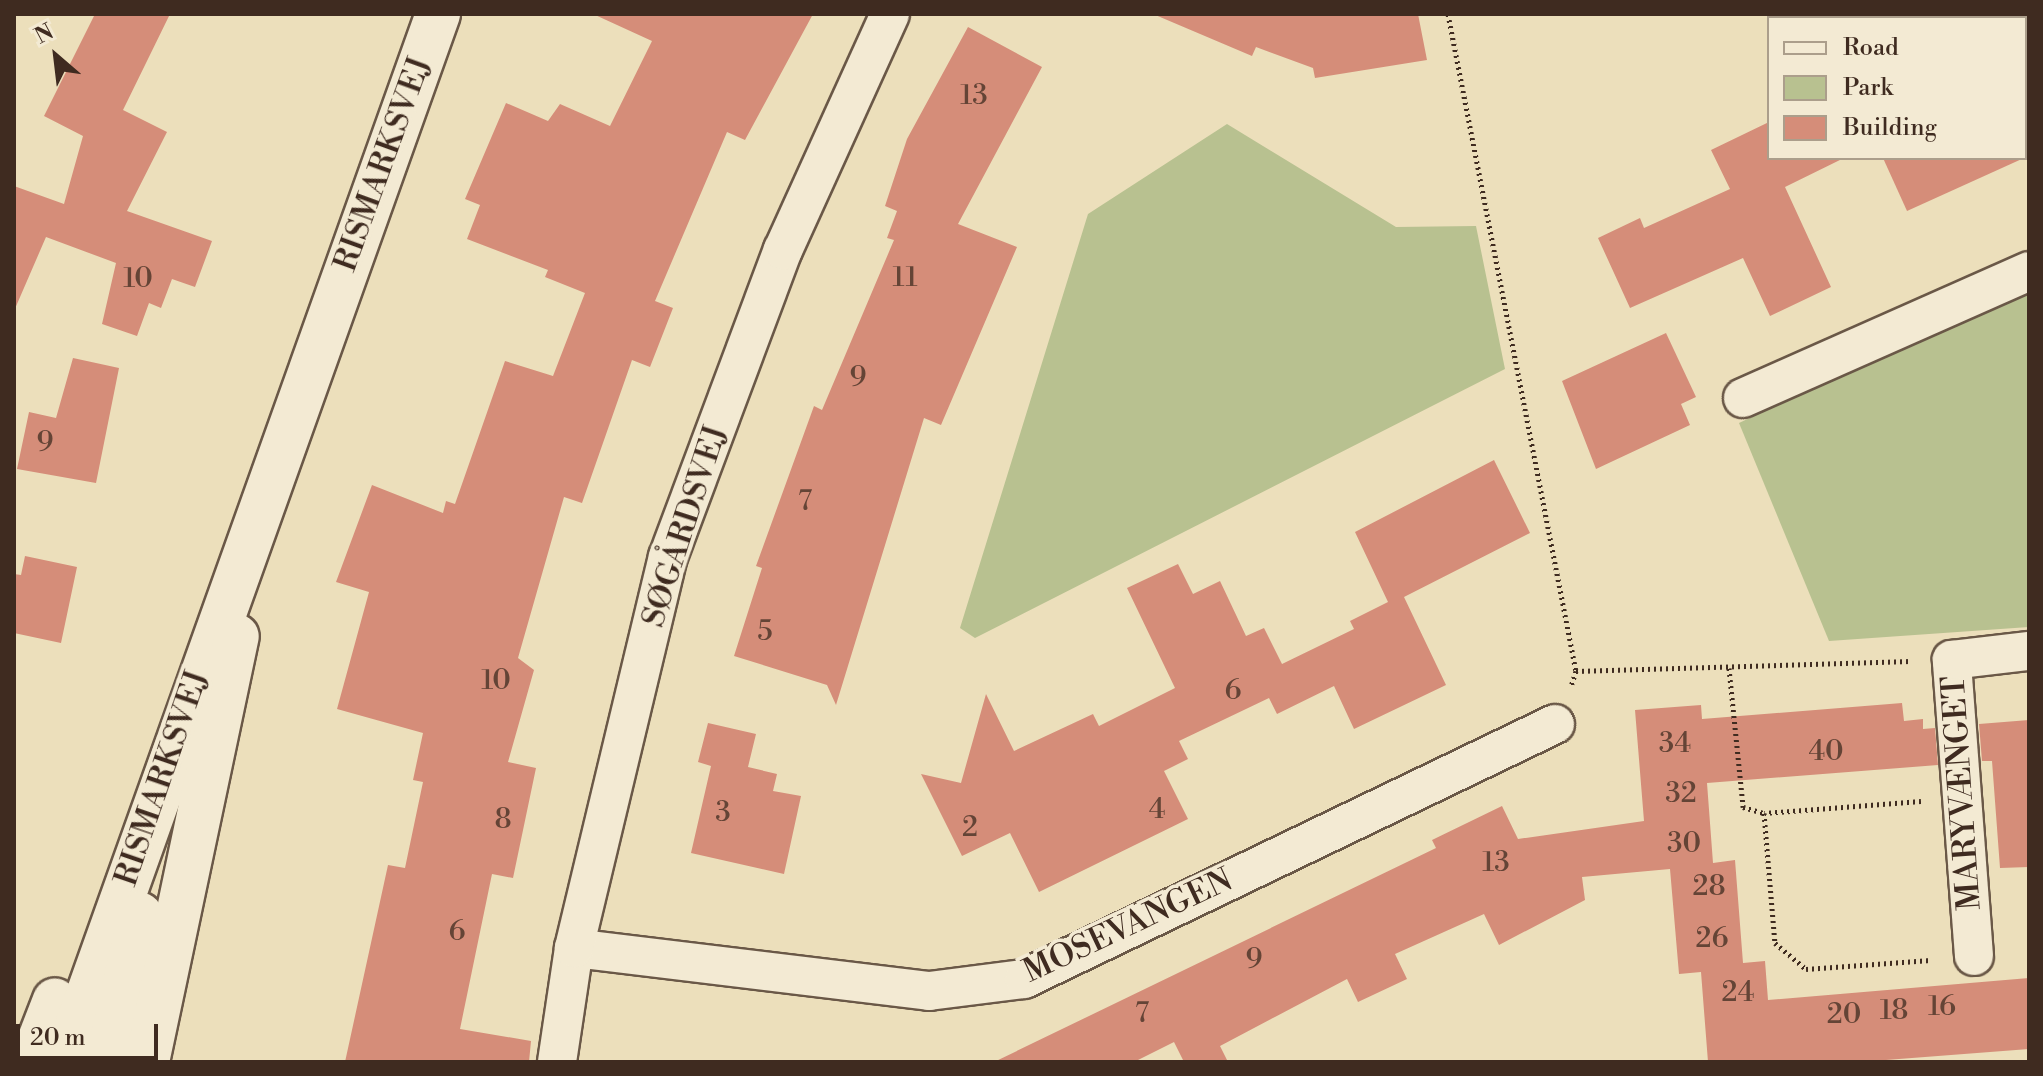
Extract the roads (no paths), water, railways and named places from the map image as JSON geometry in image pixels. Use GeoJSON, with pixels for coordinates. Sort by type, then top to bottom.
{"type":"FeatureCollection","features":[{"type":"Feature","properties":{"kind":"main road","name":"RISMARKSVEJ"},"geometry":{"type":"LineString","coordinates":[[64,1062],[178,728],[266,497],[438,14]]}},
{"type":"Feature","properties":{"kind":"main road","name":"RISMARKSVEJ"},"geometry":{"type":"LineString","coordinates":[[147,1062],[266,497]]}},
{"type":"Feature","properties":{"kind":"main road"},"geometry":{"type":"LineString","coordinates":[[31,1062],[94,895],[178,728]]}},
{"type":"Feature","properties":{"kind":"main road"},"geometry":{"type":"LineString","coordinates":[[107,1062],[178,728]]}},
{"type":"Feature","properties":{"kind":"street","name":"SØGÅRDSVEJ"},"geometry":{"type":"LineString","coordinates":[[557,1062],[574,948],[668,557],[783,250],[890,14]]}},
{"type":"Feature","properties":{"kind":"street"},"geometry":{"type":"LineString","coordinates":[[1743,398],[2029,271]]}},
{"type":"Feature","properties":{"kind":"street","name":"MARYVÆNGET"},"geometry":{"type":"LineString","coordinates":[[1974,956],[1952,660],[2029,651]]}},
{"type":"Feature","properties":{"kind":"street","name":"MOSEVANGEN"},"geometry":{"type":"LineString","coordinates":[[574,948],[929,991],[1024,979],[1555,724]]}}]}
